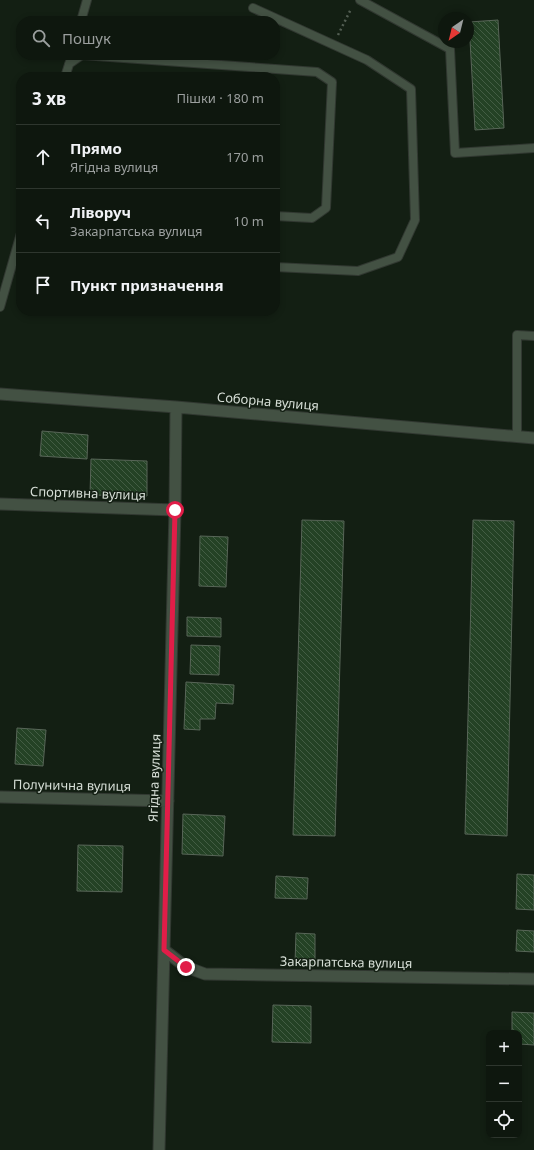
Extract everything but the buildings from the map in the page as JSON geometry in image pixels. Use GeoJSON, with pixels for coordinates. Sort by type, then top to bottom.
{"type":"FeatureCollection","features":[{"type":"Feature","properties":{"kind":"street","name":"Соборна вулиця"},"geometry":{"type":"LineString","coordinates":[[0,394],[176,407],[534,438]]}},
{"type":"Feature","properties":{"kind":"street","name":"Ягідна вулиця"},"geometry":{"type":"LineString","coordinates":[[159,1150],[175,510],[176,407]]}},
{"type":"Feature","properties":{"kind":"street","name":"Спортивна вулиця"},"geometry":{"type":"LineString","coordinates":[[0,504],[175,510]]}},
{"type":"Feature","properties":{"kind":"street","name":"Полунична вулиця"},"geometry":{"type":"LineString","coordinates":[[0,797],[168,801]]}},
{"type":"Feature","properties":{"kind":"street","name":"Закарпатська вулиця"},"geometry":{"type":"LineString","coordinates":[[164,950],[186,967],[205,974],[534,979]]}},
{"type":"Feature","properties":{"kind":"lane"},"geometry":{"type":"LineString","coordinates":[[82,16],[87,0]]}},
{"type":"Feature","properties":{"kind":"lane"},"geometry":{"type":"LineString","coordinates":[[360,0],[450,49],[455,154],[534,148]]}},
{"type":"Feature","properties":{"kind":"lane"},"geometry":{"type":"LineString","coordinates":[[253,8],[271,16]]}},
{"type":"Feature","properties":{"kind":"lane"},"geometry":{"type":"LineString","coordinates":[[280,20],[367,60],[411,89],[415,220],[398,257],[358,271],[280,268]]}},
{"type":"Feature","properties":{"kind":"lane"},"geometry":{"type":"LineString","coordinates":[[67,72],[70,60]]}},
{"type":"Feature","properties":{"kind":"lane"},"geometry":{"type":"LineString","coordinates":[[69,64],[75,60]]}},
{"type":"Feature","properties":{"kind":"lane"},"geometry":{"type":"LineString","coordinates":[[151,60],[317,72],[332,82],[326,208],[312,218],[280,216]]}},
{"type":"Feature","properties":{"kind":"lane"},"geometry":{"type":"LineString","coordinates":[[0,307],[16,263]]}},
{"type":"Feature","properties":{"kind":"lane"},"geometry":{"type":"LineString","coordinates":[[517,436],[517,335],[534,336]]}},
{"type":"Feature","properties":{"kind":"route"},"geometry":{"type":"LineString","coordinates":[[175,510],[164,950],[186,967]]}}]}
